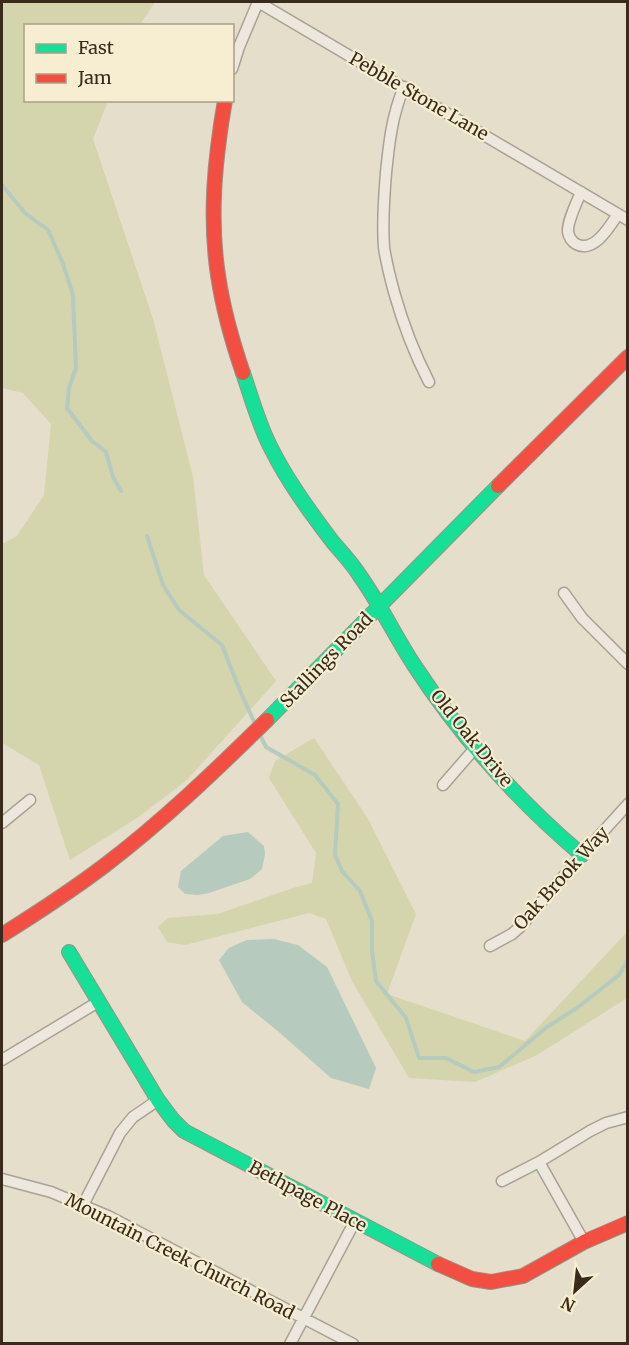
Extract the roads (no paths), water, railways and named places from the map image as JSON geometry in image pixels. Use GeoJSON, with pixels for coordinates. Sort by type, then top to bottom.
{"type":"FeatureCollection","features":[{"type":"Feature","properties":{"kind":"street"},"geometry":{"type":"LineString","coordinates":[[234,63],[258,2]]}},
{"type":"Feature","properties":{"kind":"street","name":"Pebble Stone Lane"},"geometry":{"type":"LineString","coordinates":[[258,2],[404,87],[581,192],[623,217],[591,244],[585,246],[571,240],[568,230],[581,192]]}},
{"type":"Feature","properties":{"kind":"street"},"geometry":{"type":"LineString","coordinates":[[404,87],[396,107],[388,157],[383,213],[384,244],[387,264],[406,330],[429,382]]}},
{"type":"Feature","properties":{"kind":"street","name":"Old Oak Drive"},"geometry":{"type":"LineString","coordinates":[[225,102],[215,167],[212,207],[215,254],[222,299],[238,358],[256,412],[275,457],[329,537],[364,580],[414,665],[447,711],[499,774],[538,816],[582,855]]}},
{"type":"Feature","properties":{"kind":"street","name":"Stallings Road"},"geometry":{"type":"LineString","coordinates":[[2,933],[53,902],[118,855],[177,806],[286,702],[627,357]]}},
{"type":"Feature","properties":{"kind":"street"},"geometry":{"type":"LineString","coordinates":[[564,593],[582,618],[627,664]]}},
{"type":"Feature","properties":{"kind":"street"},"geometry":{"type":"LineString","coordinates":[[443,785],[476,747]]}},
{"type":"Feature","properties":{"kind":"street"},"geometry":{"type":"LineString","coordinates":[[2,823],[30,800]]}},
{"type":"Feature","properties":{"kind":"street","name":"Oak Brook Way"},"geometry":{"type":"LineString","coordinates":[[490,946],[520,927],[627,804]]}},
{"type":"Feature","properties":{"kind":"street","name":"Bethpage Place"},"geometry":{"type":"LineString","coordinates":[[69,952],[158,1100],[172,1120],[184,1131],[454,1272],[472,1279],[491,1282],[523,1275],[627,1222]]}},
{"type":"Feature","properties":{"kind":"street"},"geometry":{"type":"LineString","coordinates":[[2,1060],[99,1002]]}},
{"type":"Feature","properties":{"kind":"street"},"geometry":{"type":"LineString","coordinates":[[83,1205],[112,1146],[126,1125],[133,1117],[158,1100]]}},
{"type":"Feature","properties":{"kind":"street"},"geometry":{"type":"LineString","coordinates":[[502,1181],[590,1131],[606,1123],[627,1117]]}},
{"type":"Feature","properties":{"kind":"street"},"geometry":{"type":"LineString","coordinates":[[539,1162],[584,1242]]}},
{"type":"Feature","properties":{"kind":"street","name":"Mountain Creek Church Road"},"geometry":{"type":"LineString","coordinates":[[2,1179],[51,1192],[108,1216],[353,1344]]}},
{"type":"Feature","properties":{"kind":"street"},"geometry":{"type":"LineString","coordinates":[[290,1344],[355,1221]]}},
{"type":"Feature","properties":{"kind":"waterway"},"geometry":{"type":"LineString","coordinates":[[2,185],[25,213],[48,230],[62,261],[73,295],[76,368],[69,388],[67,408],[92,441],[106,452],[113,477],[121,491]]}},
{"type":"Feature","properties":{"kind":"waterway"},"geometry":{"type":"LineString","coordinates":[[147,536],[163,585],[179,610],[222,645],[256,726]]}},
{"type":"Feature","properties":{"kind":"waterway"},"geometry":{"type":"LineString","coordinates":[[259,733],[266,747],[315,775],[338,804],[335,855],[342,871],[360,891],[372,921],[372,951],[376,981],[406,1018],[419,1058],[446,1058],[474,1072],[499,1067],[547,1027],[577,1008],[619,975],[628,960]]}}]}
